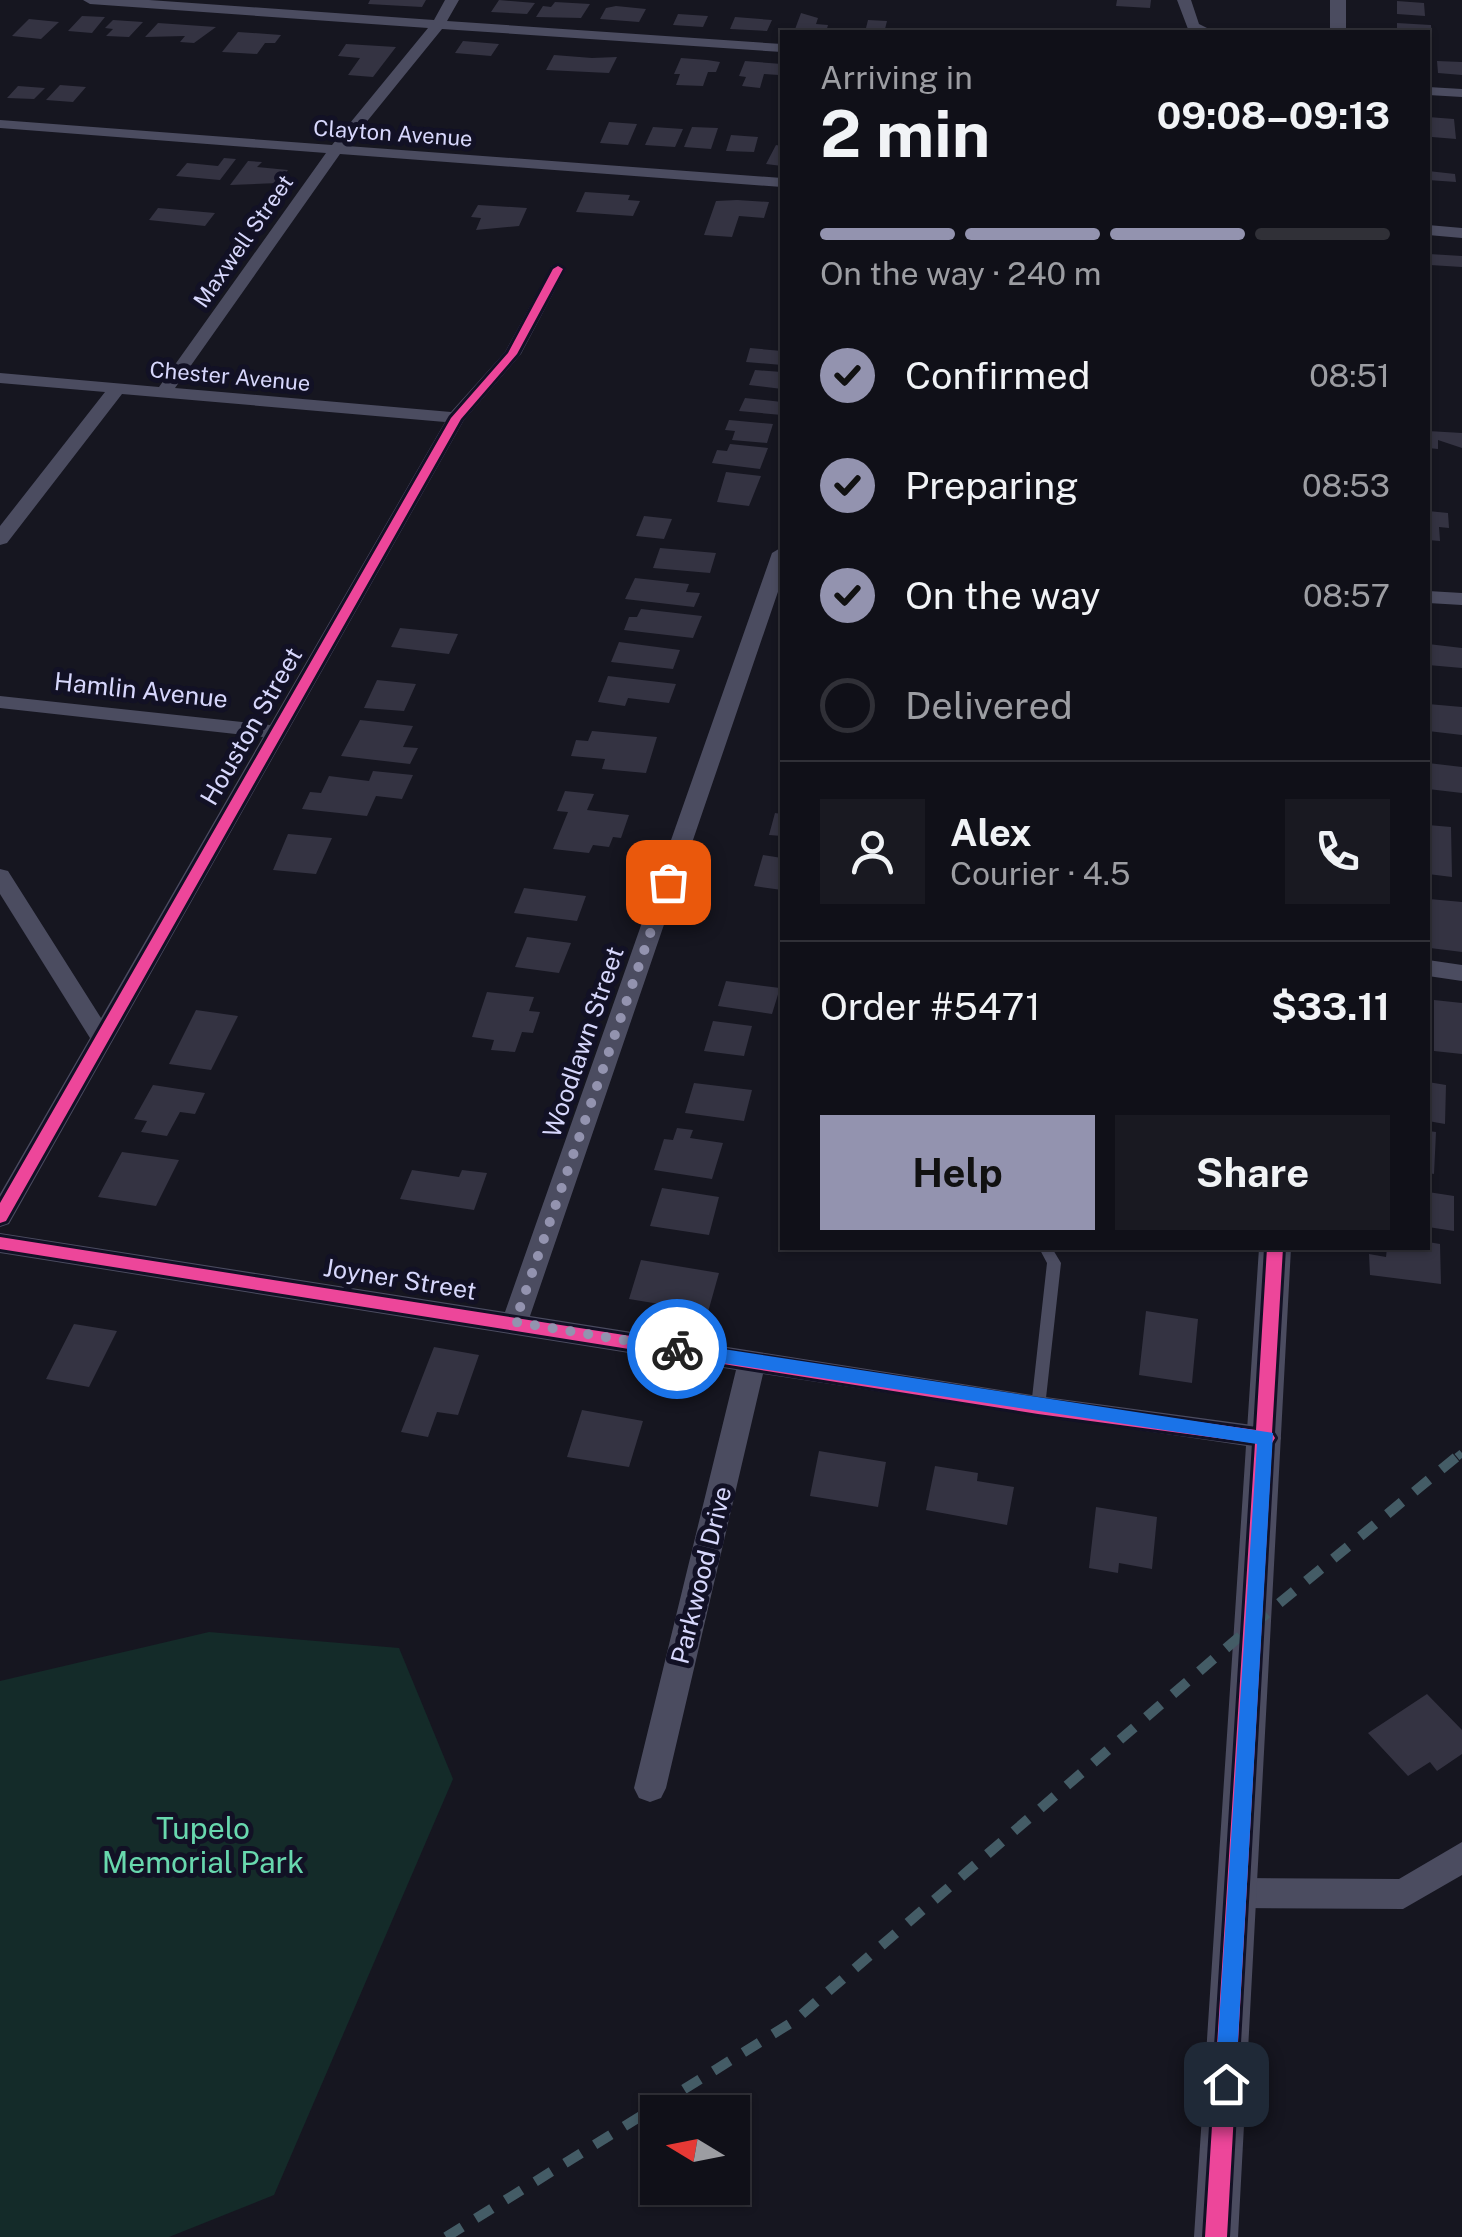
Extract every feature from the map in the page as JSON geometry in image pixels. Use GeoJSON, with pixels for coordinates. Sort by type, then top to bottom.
{"type":"FeatureCollection","features":[{"type":"Feature","properties":{"kind":"street"},"geometry":{"type":"LineString","coordinates":[[90,0],[780,48]]}},
{"type":"Feature","properties":{"kind":"street","name":"Maxwell Street"},"geometry":{"type":"LineString","coordinates":[[163,393],[335,151],[438,24],[452,0]]}},
{"type":"Feature","properties":{"kind":"street"},"geometry":{"type":"LineString","coordinates":[[1184,0],[1193,26],[1203,30]]}},
{"type":"Feature","properties":{"kind":"street"},"geometry":{"type":"LineString","coordinates":[[1338,0],[1338,30]]}},
{"type":"Feature","properties":{"kind":"street"},"geometry":{"type":"LineString","coordinates":[[1430,91],[1462,94]]}},
{"type":"Feature","properties":{"kind":"street","name":"Clayton Avenue"},"geometry":{"type":"LineString","coordinates":[[0,124],[780,183]]}},
{"type":"Feature","properties":{"kind":"street"},"geometry":{"type":"LineString","coordinates":[[1430,230],[1462,233]]}},
{"type":"Feature","properties":{"kind":"street","name":"Houston Street"},"geometry":{"type":"LineString","coordinates":[[0,1217],[456,418],[512,354],[558,269]]}},
{"type":"Feature","properties":{"kind":"street","name":"Chester Avenue"},"geometry":{"type":"LineString","coordinates":[[0,378],[456,418]]}},
{"type":"Feature","properties":{"kind":"street"},"geometry":{"type":"LineString","coordinates":[[0,539],[117,389]]}},
{"type":"Feature","properties":{"kind":"street","name":"Woodlawn Street"},"geometry":{"type":"LineString","coordinates":[[515,1322],[780,558]]}},
{"type":"Feature","properties":{"kind":"street"},"geometry":{"type":"LineString","coordinates":[[1430,597],[1462,599]]}},
{"type":"Feature","properties":{"kind":"street","name":"Hamlin Avenue"},"geometry":{"type":"LineString","coordinates":[[0,702],[276,732]]}},
{"type":"Feature","properties":{"kind":"street"},"geometry":{"type":"LineString","coordinates":[[0,876],[103,1040]]}},
{"type":"Feature","properties":{"kind":"street"},"geometry":{"type":"LineString","coordinates":[[1430,968],[1462,973]]}},
{"type":"Feature","properties":{"kind":"street","name":"Joyner Street"},"geometry":{"type":"LineString","coordinates":[[0,1243],[1038,1407],[1266,1438]]}},
{"type":"Feature","properties":{"kind":"street"},"geometry":{"type":"LineString","coordinates":[[1216,2237],[1275,1250]]}},
{"type":"Feature","properties":{"kind":"street","name":"Parkwood Drive"},"geometry":{"type":"LineString","coordinates":[[650,1788],[752,1361]]}},
{"type":"Feature","properties":{"kind":"street"},"geometry":{"type":"LineString","coordinates":[[1239,1893],[1402,1894],[1462,1857]]}},
{"type":"Feature","properties":{"kind":"lane"},"geometry":{"type":"LineString","coordinates":[[1038,1407],[1054,1263],[1047,1250]]}},
{"type":"Feature","properties":{"kind":"green space","name":"Tupelo Memorial Park"},"geometry":{"type":"Polygon","coordinates":[[[209,1632],[399,1648],[453,1779],[274,2195],[169,2237],[0,2237],[0,1681],[209,1632]]]}},
{"type":"Feature","properties":{"kind":"building"},"geometry":{"type":"Polygon","coordinates":[[[370,0],[426,0],[422,7],[368,4],[370,0]]]}},
{"type":"Feature","properties":{"kind":"building"},"geometry":{"type":"Polygon","coordinates":[[[499,0],[535,3],[527,14],[491,12],[499,0]]]}},
{"type":"Feature","properties":{"kind":"building"},"geometry":{"type":"Polygon","coordinates":[[[1117,0],[1151,0],[1150,8],[1116,6],[1117,0]]]}},
{"type":"Feature","properties":{"kind":"building"},"geometry":{"type":"Polygon","coordinates":[[[1397,1],[1424,3],[1425,16],[1397,14],[1397,1]]]}},
{"type":"Feature","properties":{"kind":"building"},"geometry":{"type":"Polygon","coordinates":[[[555,2],[590,4],[581,18],[536,17],[543,6],[551,7],[555,2]]]}},
{"type":"Feature","properties":{"kind":"building"},"geometry":{"type":"Polygon","coordinates":[[[606,8],[646,9],[639,22],[600,19],[606,8]]]}},
{"type":"Feature","properties":{"kind":"building"},"geometry":{"type":"Polygon","coordinates":[[[801,13],[818,18],[816,24],[828,25],[827,30],[795,30],[801,13]]]}},
{"type":"Feature","properties":{"kind":"building"},"geometry":{"type":"Polygon","coordinates":[[[678,14],[708,16],[703,27],[673,25],[678,14]]]}},
{"type":"Feature","properties":{"kind":"building"},"geometry":{"type":"Polygon","coordinates":[[[82,16],[105,17],[92,33],[68,31],[82,16]]]}},
{"type":"Feature","properties":{"kind":"building"},"geometry":{"type":"Polygon","coordinates":[[[735,17],[772,20],[767,31],[730,29],[735,17]]]}},
{"type":"Feature","properties":{"kind":"building"},"geometry":{"type":"Polygon","coordinates":[[[29,19],[59,22],[41,39],[12,36],[29,19]]]}},
{"type":"Feature","properties":{"kind":"building"},"geometry":{"type":"Polygon","coordinates":[[[113,20],[143,22],[129,37],[106,36],[113,29],[105,28],[113,20]]]}},
{"type":"Feature","properties":{"kind":"building"},"geometry":{"type":"Polygon","coordinates":[[[868,20],[887,21],[885,29],[889,30],[866,30],[868,20]]]}},
{"type":"Feature","properties":{"kind":"building"},"geometry":{"type":"Polygon","coordinates":[[[158,23],[216,27],[194,43],[180,42],[185,36],[145,37],[158,23]]]}},
{"type":"Feature","properties":{"kind":"building"},"geometry":{"type":"Polygon","coordinates":[[[1397,23],[1431,25],[1432,39],[1430,30],[1397,30],[1397,23]]]}},
{"type":"Feature","properties":{"kind":"building"},"geometry":{"type":"Polygon","coordinates":[[[238,32],[281,35],[275,43],[265,43],[257,54],[222,52],[238,32]]]}},
{"type":"Feature","properties":{"kind":"building"},"geometry":{"type":"Polygon","coordinates":[[[463,41],[499,44],[491,56],[455,53],[463,41]]]}},
{"type":"Feature","properties":{"kind":"building"},"geometry":{"type":"Polygon","coordinates":[[[346,44],[396,47],[373,77],[348,75],[360,58],[338,56],[346,44]]]}},
{"type":"Feature","properties":{"kind":"building"},"geometry":{"type":"Polygon","coordinates":[[[554,55],[617,57],[609,73],[546,70],[554,55]]]}},
{"type":"Feature","properties":{"kind":"building"},"geometry":{"type":"Polygon","coordinates":[[[681,58],[720,62],[716,72],[708,72],[703,86],[676,85],[680,74],[674,74],[681,58]]]}},
{"type":"Feature","properties":{"kind":"building"},"geometry":{"type":"Polygon","coordinates":[[[745,61],[780,64],[779,75],[764,74],[760,88],[742,86],[746,77],[739,76],[745,61]]]}},
{"type":"Feature","properties":{"kind":"building"},"geometry":{"type":"Polygon","coordinates":[[[1437,61],[1462,62],[1462,75],[1438,73],[1437,61]]]}},
{"type":"Feature","properties":{"kind":"building"},"geometry":{"type":"Polygon","coordinates":[[[60,85],[86,87],[73,102],[46,100],[60,85]]]}},
{"type":"Feature","properties":{"kind":"building"},"geometry":{"type":"Polygon","coordinates":[[[18,86],[45,88],[34,99],[7,98],[18,86]]]}},
{"type":"Feature","properties":{"kind":"building"},"geometry":{"type":"Polygon","coordinates":[[[1430,117],[1454,119],[1456,139],[1432,137],[1430,117]]]}},
{"type":"Feature","properties":{"kind":"building"},"geometry":{"type":"Polygon","coordinates":[[[609,122],[637,124],[628,145],[600,143],[609,122]]]}},
{"type":"Feature","properties":{"kind":"building"},"geometry":{"type":"Polygon","coordinates":[[[653,127],[683,129],[675,147],[645,145],[653,127]]]}},
{"type":"Feature","properties":{"kind":"building"},"geometry":{"type":"Polygon","coordinates":[[[692,127],[718,128],[711,149],[684,147],[692,127]]]}},
{"type":"Feature","properties":{"kind":"building"},"geometry":{"type":"Polygon","coordinates":[[[731,135],[758,137],[754,152],[726,151],[731,135]]]}},
{"type":"Feature","properties":{"kind":"building"},"geometry":{"type":"Polygon","coordinates":[[[776,145],[780,146],[780,166],[766,164],[776,145]]]}},
{"type":"Feature","properties":{"kind":"building"},"geometry":{"type":"Polygon","coordinates":[[[224,158],[236,159],[220,180],[176,176],[187,163],[218,166],[224,158]]]}},
{"type":"Feature","properties":{"kind":"building"},"geometry":{"type":"Polygon","coordinates":[[[248,161],[262,162],[257,167],[288,170],[278,183],[230,185],[248,161]]]}},
{"type":"Feature","properties":{"kind":"building"},"geometry":{"type":"Polygon","coordinates":[[[1430,171],[1455,174],[1456,182],[1430,180],[1430,171]]]}},
{"type":"Feature","properties":{"kind":"building"},"geometry":{"type":"Polygon","coordinates":[[[585,192],[630,195],[628,200],[640,201],[633,216],[576,212],[585,192]]]}},
{"type":"Feature","properties":{"kind":"building"},"geometry":{"type":"Polygon","coordinates":[[[716,201],[769,202],[764,218],[739,216],[732,237],[704,235],[716,201]]]}},
{"type":"Feature","properties":{"kind":"building"},"geometry":{"type":"Polygon","coordinates":[[[478,205],[527,208],[519,226],[476,230],[481,218],[471,217],[478,205]]]}},
{"type":"Feature","properties":{"kind":"building"},"geometry":{"type":"Polygon","coordinates":[[[158,208],[215,213],[205,226],[149,220],[158,208]]]}},
{"type":"Feature","properties":{"kind":"building"},"geometry":{"type":"Polygon","coordinates":[[[1430,254],[1462,256],[1462,267],[1430,265],[1430,254]]]}},
{"type":"Feature","properties":{"kind":"building"},"geometry":{"type":"Polygon","coordinates":[[[750,348],[780,351],[780,365],[746,362],[750,348]]]}},
{"type":"Feature","properties":{"kind":"building"},"geometry":{"type":"Polygon","coordinates":[[[755,370],[780,372],[780,389],[749,385],[755,370]]]}},
{"type":"Feature","properties":{"kind":"building"},"geometry":{"type":"Polygon","coordinates":[[[745,398],[780,402],[780,415],[739,411],[745,398]]]}},
{"type":"Feature","properties":{"kind":"building"},"geometry":{"type":"Polygon","coordinates":[[[729,420],[773,424],[767,443],[732,440],[735,431],[725,430],[729,420]]]}},
{"type":"Feature","properties":{"kind":"building"},"geometry":{"type":"Polygon","coordinates":[[[1430,431],[1462,433],[1462,448],[1438,440],[1438,449],[1430,448],[1430,431]]]}},
{"type":"Feature","properties":{"kind":"building"},"geometry":{"type":"Polygon","coordinates":[[[730,444],[768,448],[760,469],[712,463],[717,450],[727,451],[730,444]]]}},
{"type":"Feature","properties":{"kind":"building"},"geometry":{"type":"Polygon","coordinates":[[[726,472],[761,476],[749,506],[717,502],[726,472]]]}},
{"type":"Feature","properties":{"kind":"building"},"geometry":{"type":"Polygon","coordinates":[[[1430,511],[1448,513],[1449,528],[1439,527],[1440,541],[1430,540],[1430,511]]]}},
{"type":"Feature","properties":{"kind":"building"},"geometry":{"type":"Polygon","coordinates":[[[644,516],[672,519],[664,539],[636,536],[644,516]]]}},
{"type":"Feature","properties":{"kind":"building"},"geometry":{"type":"Polygon","coordinates":[[[660,548],[716,553],[710,573],[653,568],[660,548]]]}},
{"type":"Feature","properties":{"kind":"building"},"geometry":{"type":"Polygon","coordinates":[[[635,578],[689,584],[686,592],[700,593],[694,607],[625,599],[635,578]]]}},
{"type":"Feature","properties":{"kind":"building"},"geometry":{"type":"Polygon","coordinates":[[[641,609],[702,616],[693,638],[624,630],[629,617],[637,617],[641,609]]]}},
{"type":"Feature","properties":{"kind":"building"},"geometry":{"type":"Polygon","coordinates":[[[400,628],[458,634],[449,654],[391,647],[400,628]]]}},
{"type":"Feature","properties":{"kind":"building"},"geometry":{"type":"Polygon","coordinates":[[[619,642],[680,650],[673,669],[611,662],[619,642]]]}},
{"type":"Feature","properties":{"kind":"building"},"geometry":{"type":"Polygon","coordinates":[[[1430,644],[1462,648],[1462,668],[1430,665],[1430,644]]]}},
{"type":"Feature","properties":{"kind":"building"},"geometry":{"type":"Polygon","coordinates":[[[608,676],[676,684],[669,703],[628,698],[625,706],[598,702],[608,676]]]}},
{"type":"Feature","properties":{"kind":"building"},"geometry":{"type":"Polygon","coordinates":[[[377,680],[416,684],[404,711],[364,708],[377,680]]]}},
{"type":"Feature","properties":{"kind":"building"},"geometry":{"type":"Polygon","coordinates":[[[1430,704],[1462,707],[1462,735],[1430,731],[1430,704]]]}},
{"type":"Feature","properties":{"kind":"building"},"geometry":{"type":"Polygon","coordinates":[[[360,720],[413,726],[403,747],[418,748],[410,764],[341,756],[360,720]]]}},
{"type":"Feature","properties":{"kind":"building"},"geometry":{"type":"Polygon","coordinates":[[[592,731],[657,737],[646,773],[602,769],[605,759],[571,756],[576,740],[588,741],[592,731]]]}},
{"type":"Feature","properties":{"kind":"building"},"geometry":{"type":"Polygon","coordinates":[[[1430,763],[1462,767],[1462,793],[1430,789],[1430,763]]]}},
{"type":"Feature","properties":{"kind":"building"},"geometry":{"type":"Polygon","coordinates":[[[373,771],[413,775],[402,799],[376,796],[367,816],[302,809],[310,792],[321,793],[329,776],[369,781],[373,771]]]}},
{"type":"Feature","properties":{"kind":"building"},"geometry":{"type":"Polygon","coordinates":[[[565,791],[594,794],[587,810],[629,815],[621,838],[613,837],[609,847],[593,845],[589,853],[553,849],[568,812],[557,811],[565,791]]]}},
{"type":"Feature","properties":{"kind":"building"},"geometry":{"type":"Polygon","coordinates":[[[775,813],[780,814],[780,836],[769,835],[775,813]]]}},
{"type":"Feature","properties":{"kind":"building"},"geometry":{"type":"Polygon","coordinates":[[[1430,825],[1451,827],[1452,877],[1430,874],[1430,825]]]}},
{"type":"Feature","properties":{"kind":"building"},"geometry":{"type":"Polygon","coordinates":[[[288,834],[332,838],[316,874],[273,870],[288,834]]]}},
{"type":"Feature","properties":{"kind":"building"},"geometry":{"type":"Polygon","coordinates":[[[763,855],[780,858],[780,890],[754,886],[763,855]]]}},
{"type":"Feature","properties":{"kind":"building"},"geometry":{"type":"Polygon","coordinates":[[[524,888],[586,896],[577,921],[514,913],[524,888]]]}},
{"type":"Feature","properties":{"kind":"building"},"geometry":{"type":"Polygon","coordinates":[[[1430,899],[1462,902],[1462,952],[1430,948],[1430,899]]]}},
{"type":"Feature","properties":{"kind":"building"},"geometry":{"type":"Polygon","coordinates":[[[527,937],[571,943],[559,973],[515,967],[527,937]]]}},
{"type":"Feature","properties":{"kind":"building"},"geometry":{"type":"Polygon","coordinates":[[[726,981],[780,988],[772,1014],[718,1006],[726,981]]]}},
{"type":"Feature","properties":{"kind":"building"},"geometry":{"type":"Polygon","coordinates":[[[487,992],[534,997],[529,1011],[540,1012],[533,1033],[522,1032],[515,1052],[491,1050],[494,1040],[472,1037],[487,992]]]}},
{"type":"Feature","properties":{"kind":"building"},"geometry":{"type":"Polygon","coordinates":[[[1434,1000],[1462,1003],[1462,1054],[1434,1051],[1434,1000]]]}},
{"type":"Feature","properties":{"kind":"building"},"geometry":{"type":"Polygon","coordinates":[[[196,1010],[238,1016],[211,1070],[169,1064],[196,1010]]]}},
{"type":"Feature","properties":{"kind":"building"},"geometry":{"type":"Polygon","coordinates":[[[713,1021],[752,1026],[744,1056],[704,1051],[713,1021]]]}},
{"type":"Feature","properties":{"kind":"building"},"geometry":{"type":"Polygon","coordinates":[[[1430,1082],[1446,1085],[1445,1124],[1430,1121],[1430,1082]]]}},
{"type":"Feature","properties":{"kind":"building"},"geometry":{"type":"Polygon","coordinates":[[[694,1083],[752,1090],[744,1121],[685,1113],[694,1083]]]}},
{"type":"Feature","properties":{"kind":"building"},"geometry":{"type":"Polygon","coordinates":[[[153,1085],[205,1093],[195,1114],[180,1112],[167,1136],[141,1132],[147,1121],[134,1119],[153,1085]]]}},
{"type":"Feature","properties":{"kind":"building"},"geometry":{"type":"Polygon","coordinates":[[[677,1128],[693,1130],[690,1138],[723,1143],[712,1179],[654,1170],[664,1139],[673,1140],[677,1128]]]}},
{"type":"Feature","properties":{"kind":"building"},"geometry":{"type":"Polygon","coordinates":[[[1430,1131],[1436,1132],[1434,1174],[1430,1173],[1430,1131]]]}},
{"type":"Feature","properties":{"kind":"building"},"geometry":{"type":"Polygon","coordinates":[[[122,1152],[179,1160],[156,1206],[98,1197],[122,1152]]]}},
{"type":"Feature","properties":{"kind":"building"},"geometry":{"type":"Polygon","coordinates":[[[412,1170],[459,1177],[462,1170],[487,1173],[474,1210],[400,1199],[412,1170]]]}},
{"type":"Feature","properties":{"kind":"building"},"geometry":{"type":"Polygon","coordinates":[[[662,1188],[719,1197],[709,1235],[650,1226],[662,1188]]]}},
{"type":"Feature","properties":{"kind":"building"},"geometry":{"type":"Polygon","coordinates":[[[1430,1192],[1454,1196],[1454,1231],[1430,1227],[1430,1192]]]}},
{"type":"Feature","properties":{"kind":"building"},"geometry":{"type":"Polygon","coordinates":[[[1430,1242],[1440,1244],[1441,1284],[1370,1275],[1369,1254],[1386,1257],[1387,1250],[1430,1250],[1430,1242]]]}},
{"type":"Feature","properties":{"kind":"building"},"geometry":{"type":"Polygon","coordinates":[[[641,1260],[719,1273],[708,1312],[629,1299],[641,1260]]]}},
{"type":"Feature","properties":{"kind":"building"},"geometry":{"type":"Polygon","coordinates":[[[1146,1311],[1198,1319],[1192,1383],[1139,1375],[1146,1311]]]}},
{"type":"Feature","properties":{"kind":"building"},"geometry":{"type":"Polygon","coordinates":[[[74,1324],[117,1331],[89,1387],[46,1379],[74,1324]]]}},
{"type":"Feature","properties":{"kind":"building"},"geometry":{"type":"Polygon","coordinates":[[[434,1347],[479,1355],[458,1415],[437,1412],[428,1437],[401,1432],[434,1347]]]}},
{"type":"Feature","properties":{"kind":"building"},"geometry":{"type":"Polygon","coordinates":[[[582,1410],[643,1421],[629,1467],[567,1457],[582,1410]]]}},
{"type":"Feature","properties":{"kind":"building"},"geometry":{"type":"Polygon","coordinates":[[[819,1451],[886,1462],[878,1507],[810,1496],[819,1451]]]}},
{"type":"Feature","properties":{"kind":"building"},"geometry":{"type":"Polygon","coordinates":[[[935,1466],[978,1473],[977,1481],[1014,1487],[1007,1525],[926,1510],[935,1466]]]}},
{"type":"Feature","properties":{"kind":"building"},"geometry":{"type":"Polygon","coordinates":[[[1096,1507],[1157,1517],[1152,1569],[1119,1563],[1118,1573],[1089,1568],[1096,1507]]]}},
{"type":"Feature","properties":{"kind":"building"},"geometry":{"type":"Polygon","coordinates":[[[1427,1694],[1462,1730],[1462,1754],[1437,1771],[1430,1762],[1408,1776],[1368,1733],[1427,1694]]]}},
{"type":"Feature","properties":{"kind":"railway"},"geometry":{"type":"LineString","coordinates":[[1457,1457],[1462,1453]]}},
{"type":"Feature","properties":{"kind":"railway"},"geometry":{"type":"LineString","coordinates":[[446,2237],[794,2021],[1253,1625],[1460,1454]]}},
{"type":"Feature","properties":{"kind":"cycle path"},"geometry":{"type":"LineString","coordinates":[[0,1217],[456,418],[512,354],[558,269]]}},
{"type":"Feature","properties":{"kind":"cycle path"},"geometry":{"type":"LineString","coordinates":[[0,1243],[1038,1407],[1267,1438]]}},
{"type":"Feature","properties":{"kind":"cycle path"},"geometry":{"type":"LineString","coordinates":[[1216,2237],[1275,1250]]}},
{"type":"Feature","properties":{"kind":"way so far"},"geometry":{"type":"LineString","coordinates":[[668,882],[515,1322],[677,1349]]}},
{"type":"Feature","properties":{"kind":"route"},"geometry":{"type":"LineString","coordinates":[[677,1349],[1038,1407],[1266,1438],[1226,2084]]}}]}
